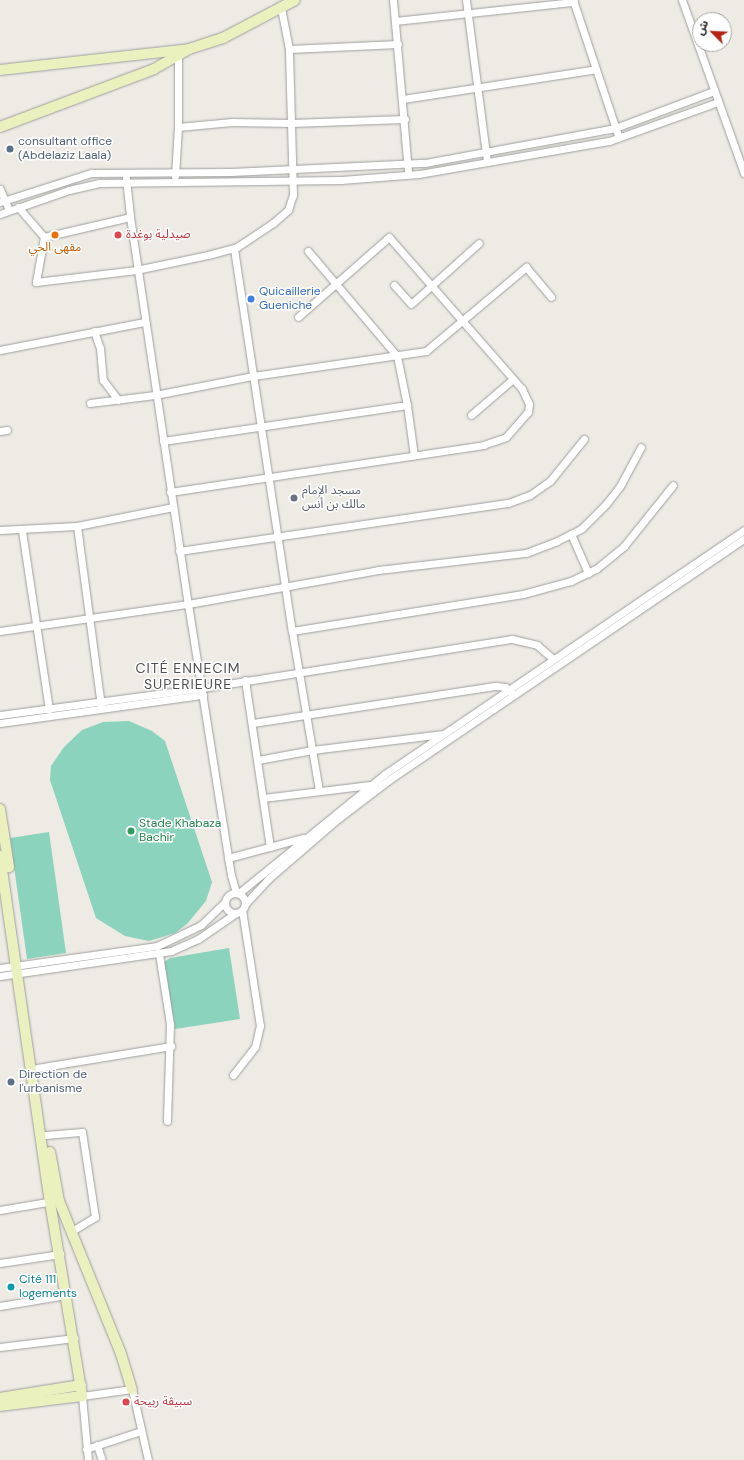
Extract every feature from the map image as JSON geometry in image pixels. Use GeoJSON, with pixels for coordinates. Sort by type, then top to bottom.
{"type":"FeatureCollection","features":[{"type":"Feature","properties":{"kind":"street"},"geometry":{"type":"LineString","coordinates":[[0,70],[189,49],[223,38],[295,0]]}},
{"type":"Feature","properties":{"kind":"street"},"geometry":{"type":"LineString","coordinates":[[394,0],[409,176]]}},
{"type":"Feature","properties":{"kind":"street"},"geometry":{"type":"LineString","coordinates":[[466,0],[487,162]]}},
{"type":"Feature","properties":{"kind":"street"},"geometry":{"type":"LineString","coordinates":[[682,0],[744,173]]}},
{"type":"Feature","properties":{"kind":"street"},"geometry":{"type":"LineString","coordinates":[[396,21],[574,1],[618,138]]}},
{"type":"Feature","properties":{"kind":"street"},"geometry":{"type":"LineString","coordinates":[[44,237],[36,282],[136,270],[234,249],[254,238],[288,210],[292,202],[293,181],[289,49],[281,8]]}},
{"type":"Feature","properties":{"kind":"street"},"geometry":{"type":"LineString","coordinates":[[289,49],[398,44]]}},
{"type":"Feature","properties":{"kind":"street"},"geometry":{"type":"LineString","coordinates":[[0,127],[154,69],[178,57],[189,49]]}},
{"type":"Feature","properties":{"kind":"street"},"geometry":{"type":"LineString","coordinates":[[175,182],[178,127],[178,57]]}},
{"type":"Feature","properties":{"kind":"street"},"geometry":{"type":"LineString","coordinates":[[403,99],[596,69]]}},
{"type":"Feature","properties":{"kind":"street"},"geometry":{"type":"LineString","coordinates":[[2,200],[91,173],[292,170],[407,165],[615,128],[714,91]]}},
{"type":"Feature","properties":{"kind":"street"},"geometry":{"type":"LineString","coordinates":[[0,214],[83,186],[126,182],[293,181],[409,176],[618,138],[718,102]]}},
{"type":"Feature","properties":{"kind":"street"},"geometry":{"type":"LineString","coordinates":[[178,127],[232,122],[291,123],[405,119]]}},
{"type":"Feature","properties":{"kind":"street"},"geometry":{"type":"LineString","coordinates":[[125,172],[136,270],[170,492],[203,691],[231,875],[238,893],[243,896],[241,909],[260,1026],[255,1047],[233,1075]]}},
{"type":"Feature","properties":{"kind":"street"},"geometry":{"type":"LineString","coordinates":[[0,189],[2,200],[9,210]]}},
{"type":"Feature","properties":{"kind":"street"},"geometry":{"type":"LineString","coordinates":[[18,207],[44,237]]}},
{"type":"Feature","properties":{"kind":"street"},"geometry":{"type":"LineString","coordinates":[[44,237],[130,217]]}},
{"type":"Feature","properties":{"kind":"street"},"geometry":{"type":"LineString","coordinates":[[170,492],[483,445],[506,438],[524,420],[529,404],[527,396],[514,379],[389,237],[298,317]]}},
{"type":"Feature","properties":{"kind":"street"},"geometry":{"type":"LineString","coordinates":[[394,285],[411,304],[479,242]]}},
{"type":"Feature","properties":{"kind":"street"},"geometry":{"type":"LineString","coordinates":[[234,249],[279,537],[292,631],[319,791]]}},
{"type":"Feature","properties":{"kind":"street"},"geometry":{"type":"LineString","coordinates":[[308,251],[337,283],[397,356],[408,405],[414,456]]}},
{"type":"Feature","properties":{"kind":"street"},"geometry":{"type":"LineString","coordinates":[[90,403],[155,395],[253,376],[426,351],[526,267],[551,297]]}},
{"type":"Feature","properties":{"kind":"street"},"geometry":{"type":"LineString","coordinates":[[0,350],[144,322]]}},
{"type":"Feature","properties":{"kind":"street"},"geometry":{"type":"LineString","coordinates":[[94,331],[100,348],[103,380],[118,400]]}},
{"type":"Feature","properties":{"kind":"street"},"geometry":{"type":"LineString","coordinates":[[471,415],[514,379]]}},
{"type":"Feature","properties":{"kind":"street"},"geometry":{"type":"LineString","coordinates":[[163,441],[261,425],[408,405]]}},
{"type":"Feature","properties":{"kind":"street"},"geometry":{"type":"LineString","coordinates":[[180,552],[508,503],[530,495],[550,481],[584,439]]}},
{"type":"Feature","properties":{"kind":"street"},"geometry":{"type":"LineString","coordinates":[[0,631],[188,604],[378,570],[526,553],[582,528],[606,504],[620,486],[641,447]]}},
{"type":"Feature","properties":{"kind":"street"},"geometry":{"type":"LineString","coordinates":[[292,631],[541,591],[588,573],[624,546],[673,485]]}},
{"type":"Feature","properties":{"kind":"street"},"geometry":{"type":"LineString","coordinates":[[0,530],[22,531],[77,526],[173,507]]}},
{"type":"Feature","properties":{"kind":"street"},"geometry":{"type":"LineString","coordinates":[[77,526],[101,706]]}},
{"type":"Feature","properties":{"kind":"street"},"geometry":{"type":"LineString","coordinates":[[0,968],[20,969],[159,954],[198,939],[241,909],[268,880],[368,796],[512,692],[553,659],[744,530]]}},
{"type":"Feature","properties":{"kind":"street"},"geometry":{"type":"LineString","coordinates":[[22,531],[35,626],[49,709]]}},
{"type":"Feature","properties":{"kind":"street"},"geometry":{"type":"LineString","coordinates":[[570,534],[588,573]]}},
{"type":"Feature","properties":{"kind":"street"},"geometry":{"type":"LineString","coordinates":[[0,976],[20,969],[157,946],[201,925],[227,899],[238,893],[371,785],[445,733],[512,692],[744,539]]}},
{"type":"Feature","properties":{"kind":"street"},"geometry":{"type":"LineString","coordinates":[[0,723],[203,691],[245,680],[512,640],[537,645],[553,659]]}},
{"type":"Feature","properties":{"kind":"street"},"geometry":{"type":"LineString","coordinates":[[245,680],[270,847]]}},
{"type":"Feature","properties":{"kind":"street"},"geometry":{"type":"LineString","coordinates":[[252,723],[496,686],[512,692]]}},
{"type":"Feature","properties":{"kind":"street"},"geometry":{"type":"LineString","coordinates":[[0,715],[49,709],[101,706]]}},
{"type":"Feature","properties":{"kind":"street"},"geometry":{"type":"LineString","coordinates":[[258,760],[312,750],[445,733]]}},
{"type":"Feature","properties":{"kind":"street"},"geometry":{"type":"LineString","coordinates":[[263,798],[371,785]]}},
{"type":"Feature","properties":{"kind":"street"},"geometry":{"type":"LineString","coordinates":[[1,815],[20,969],[55,1201],[70,1232],[121,1354],[132,1389],[148,1460]]}},
{"type":"Feature","properties":{"kind":"street"},"geometry":{"type":"LineString","coordinates":[[228,858],[305,838]]}},
{"type":"Feature","properties":{"kind":"street"},"geometry":{"type":"LineString","coordinates":[[0,856],[37,1068],[55,1201],[60,1254],[82,1390],[88,1460]]}},
{"type":"Feature","properties":{"kind":"street"},"geometry":{"type":"LineString","coordinates":[[231,875],[227,899],[230,911],[241,909]]}},
{"type":"Feature","properties":{"kind":"street"},"geometry":{"type":"LineString","coordinates":[[159,954],[168,1010],[171,1046],[167,1121]]}},
{"type":"Feature","properties":{"kind":"street"},"geometry":{"type":"LineString","coordinates":[[37,1068],[171,1046]]}},
{"type":"Feature","properties":{"kind":"street"},"geometry":{"type":"LineString","coordinates":[[46,1135],[82,1132],[95,1218],[70,1232]]}},
{"type":"Feature","properties":{"kind":"street"},"geometry":{"type":"LineString","coordinates":[[0,1210],[55,1201]]}},
{"type":"Feature","properties":{"kind":"street"},"geometry":{"type":"LineString","coordinates":[[0,1263],[60,1254]]}},
{"type":"Feature","properties":{"kind":"street"},"geometry":{"type":"LineString","coordinates":[[0,1306],[66,1295]]}},
{"type":"Feature","properties":{"kind":"street"},"geometry":{"type":"LineString","coordinates":[[0,1347],[74,1338]]}},
{"type":"Feature","properties":{"kind":"street"},"geometry":{"type":"LineString","coordinates":[[0,1398],[82,1390],[132,1389]]}},
{"type":"Feature","properties":{"kind":"street"},"geometry":{"type":"LineString","coordinates":[[0,1406],[82,1390]]}},
{"type":"Feature","properties":{"kind":"street"},"geometry":{"type":"LineString","coordinates":[[86,1449],[141,1431]]}},
{"type":"Feature","properties":{"kind":"street"},"geometry":{"type":"LineString","coordinates":[[97,1446],[102,1460]]}},
{"type":"Feature","properties":{"kind":"green space","name":"Stade Khabaza Bachir"},"geometry":{"type":"Polygon","coordinates":[[[129,721],[152,731],[165,741],[212,882],[206,901],[187,924],[175,933],[149,941],[125,936],[96,918],[50,780],[51,766],[64,747],[82,730],[103,722],[129,721]]]}},
{"type":"Feature","properties":{"kind":"green space"},"geometry":{"type":"Polygon","coordinates":[[[49,832],[66,953],[27,959],[10,838],[49,832]]]}},
{"type":"Feature","properties":{"kind":"green space"},"geometry":{"type":"Polygon","coordinates":[[[229,948],[240,1019],[175,1029],[164,962],[170,958],[229,948]]]}},
{"type":"Feature","properties":{"kind":"place","name":"consultant office (Abdelaziz Laala)"},"geometry":{"type":"Point","coordinates":[10,149]}},
{"type":"Feature","properties":{"kind":"place","name":"مقهى الحي"},"geometry":{"type":"Point","coordinates":[55,235]}},
{"type":"Feature","properties":{"kind":"place","name":"صيدلية بوغدة"},"geometry":{"type":"Point","coordinates":[118,235]}},
{"type":"Feature","properties":{"kind":"place","name":"Quicaillerie Gueniche"},"geometry":{"type":"Point","coordinates":[251,299]}},
{"type":"Feature","properties":{"kind":"place","name":"مسجد الإمام مالك بن أنس"},"geometry":{"type":"Point","coordinates":[294,498]}},
{"type":"Feature","properties":{"kind":"place","name":"Stade Khabaza Bachir"},"geometry":{"type":"Point","coordinates":[131,831]}},
{"type":"Feature","properties":{"kind":"place","name":"Direction de l'urbanisme"},"geometry":{"type":"Point","coordinates":[11,1082]}},
{"type":"Feature","properties":{"kind":"place","name":"Cité 111 logements"},"geometry":{"type":"Point","coordinates":[11,1287]}},
{"type":"Feature","properties":{"kind":"place","name":"سبيڨة ربيحة"},"geometry":{"type":"Point","coordinates":[126,1402]}},
{"type":"Feature","properties":{"kind":"district","name":"CITÉ ENNECIM SUPERIEURE"},"geometry":{"type":"Point","coordinates":[188,676]}}]}
